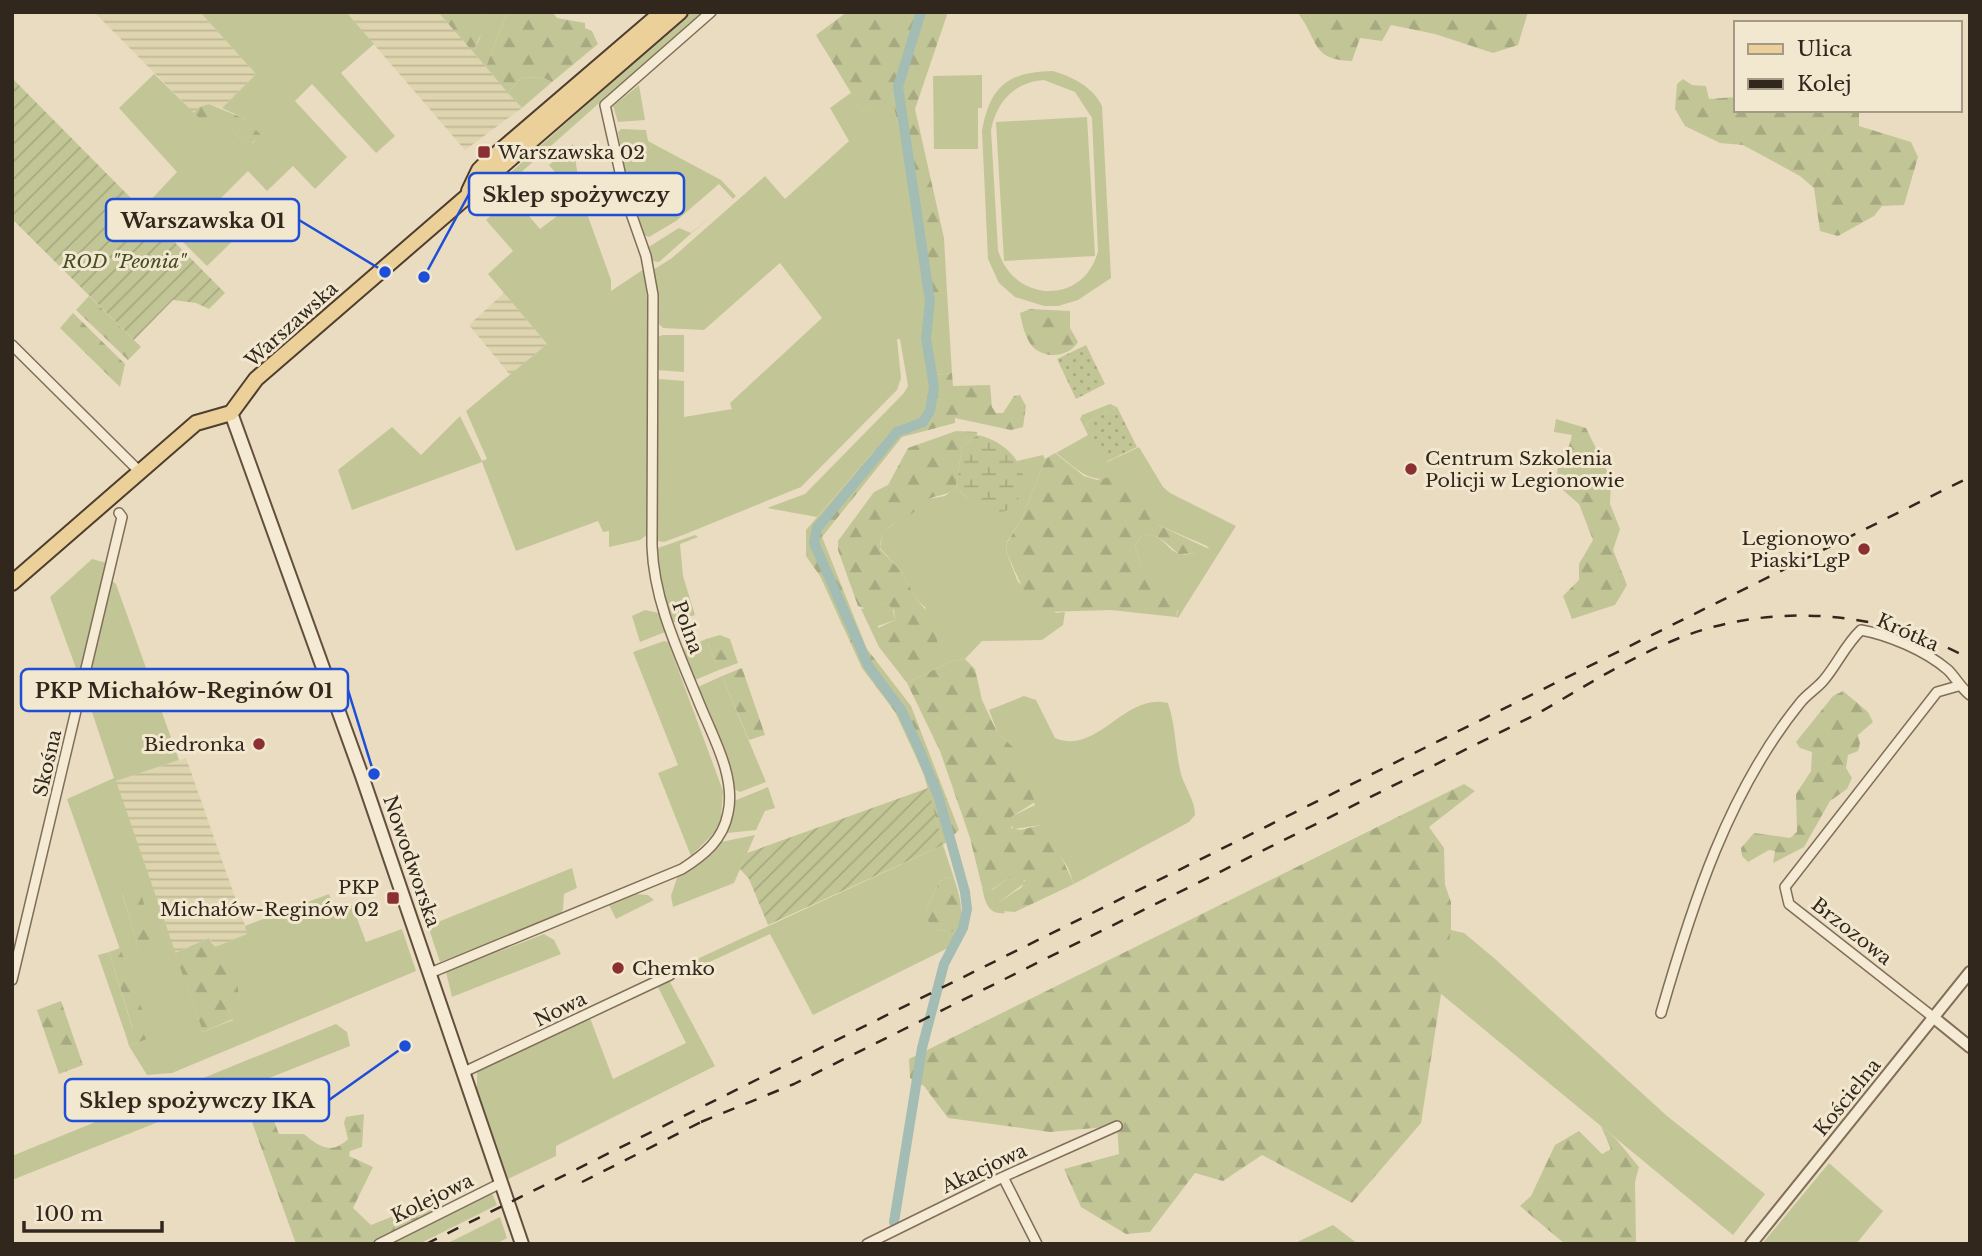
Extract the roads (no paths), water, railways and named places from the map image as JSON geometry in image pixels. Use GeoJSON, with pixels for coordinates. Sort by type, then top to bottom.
{"type":"FeatureCollection","features":[{"type":"Feature","properties":{"kind":"main road","name":"Warszawska"},"geometry":{"type":"LineString","coordinates":[[467,196],[479,170],[486,163],[662,12]]}},
{"type":"Feature","properties":{"kind":"main road","name":"Warszawska"},"geometry":{"type":"LineString","coordinates":[[231,413],[256,379],[680,12]]}},
{"type":"Feature","properties":{"kind":"main road","name":"Nowodworska"},"geometry":{"type":"LineString","coordinates":[[231,413],[317,648],[430,973],[501,1183],[518,1242]]}},
{"type":"Feature","properties":{"kind":"main road"},"geometry":{"type":"LineString","coordinates":[[12,583],[196,423],[231,413]]}},
{"type":"Feature","properties":{"kind":"street","name":"Polna"},"geometry":{"type":"LineString","coordinates":[[430,973],[682,869],[708,850],[724,827],[728,814],[730,794],[720,755],[655,586],[652,546],[653,295],[646,256],[622,187],[610,118],[605,105],[711,12]]}},
{"type":"Feature","properties":{"kind":"street"},"geometry":{"type":"LineString","coordinates":[[12,345],[141,472]]}},
{"type":"Feature","properties":{"kind":"street","name":"Skośna"},"geometry":{"type":"LineString","coordinates":[[12,980],[122,517],[119,513]]}},
{"type":"Feature","properties":{"kind":"street","name":"Krótka"},"geometry":{"type":"LineString","coordinates":[[1661,1013],[1698,893],[1741,796],[1783,726],[1802,701],[1824,680],[1847,644],[1861,630],[1880,634],[1945,667],[1958,686],[1970,695]]}},
{"type":"Feature","properties":{"kind":"street","name":"Brzozowa"},"geometry":{"type":"LineString","coordinates":[[1933,1017],[1790,904],[1785,887],[1937,692],[1958,686]]}},
{"type":"Feature","properties":{"kind":"street","name":"Kościelna"},"geometry":{"type":"LineString","coordinates":[[1751,1244],[1970,972]]}},
{"type":"Feature","properties":{"kind":"street","name":"Nowa"},"geometry":{"type":"LineString","coordinates":[[464,1072],[670,975]]}},
{"type":"Feature","properties":{"kind":"street"},"geometry":{"type":"LineString","coordinates":[[1933,1017],[1970,1047]]}},
{"type":"Feature","properties":{"kind":"street","name":"Akacjowa"},"geometry":{"type":"LineString","coordinates":[[867,1244],[1003,1177],[1117,1126]]}},
{"type":"Feature","properties":{"kind":"street"},"geometry":{"type":"LineString","coordinates":[[1003,1177],[1037,1244]]}},
{"type":"Feature","properties":{"kind":"street","name":"Kolejowa"},"geometry":{"type":"LineString","coordinates":[[379,1244],[501,1183]]}},
{"type":"Feature","properties":{"kind":"waterway"},"geometry":{"type":"LineString","coordinates":[[894,1222],[922,1048],[944,964],[963,928],[967,909],[965,892],[938,795],[919,749],[901,710],[869,667],[814,543],[817,528],[897,432],[923,422],[930,411],[934,387],[926,338],[930,301],[898,87],[921,12]]}},
{"type":"Feature","properties":{"kind":"railway"},"geometry":{"type":"LineString","coordinates":[[426,1244],[1970,477]]}},
{"type":"Feature","properties":{"kind":"railway"},"geometry":{"type":"LineString","coordinates":[[701,1122],[794,1084],[1537,714],[1620,666],[1672,641],[1708,628],[1746,620],[1823,616],[1899,629],[1970,659]]}},
{"type":"Feature","properties":{"kind":"railway"},"geometry":{"type":"LineString","coordinates":[[582,1182],[707,1119]]}},
{"type":"Feature","properties":{"kind":"place","name":"Warszawska 02"},"geometry":{"type":"Point","coordinates":[484,152]}},
{"type":"Feature","properties":{"kind":"place","name":"Warszawska 01"},"geometry":{"type":"Point","coordinates":[385,272]}},
{"type":"Feature","properties":{"kind":"place","name":"Sklep spożywczy"},"geometry":{"type":"Point","coordinates":[424,277]}},
{"type":"Feature","properties":{"kind":"place","name":"Centrum Szkolenia Policji w Legionowie"},"geometry":{"type":"Point","coordinates":[1411,469]}},
{"type":"Feature","properties":{"kind":"place","name":"Legionowo Piaski LgP"},"geometry":{"type":"Point","coordinates":[1864,549]}},
{"type":"Feature","properties":{"kind":"place","name":"Biedronka"},"geometry":{"type":"Point","coordinates":[259,744]}},
{"type":"Feature","properties":{"kind":"place","name":"PKP Michałów-Reginów 01"},"geometry":{"type":"Point","coordinates":[374,774]}},
{"type":"Feature","properties":{"kind":"place","name":"PKP Michałów-Reginów 02"},"geometry":{"type":"Point","coordinates":[393,898]}},
{"type":"Feature","properties":{"kind":"place","name":"Chemko"},"geometry":{"type":"Point","coordinates":[618,968]}},
{"type":"Feature","properties":{"kind":"place","name":"Sklep spożywczy IKA"},"geometry":{"type":"Point","coordinates":[405,1046]}},
{"type":"Feature","properties":{"kind":"park label","name":"ROD \"Peonia\""},"geometry":{"type":"Point","coordinates":[124,261]}}]}
